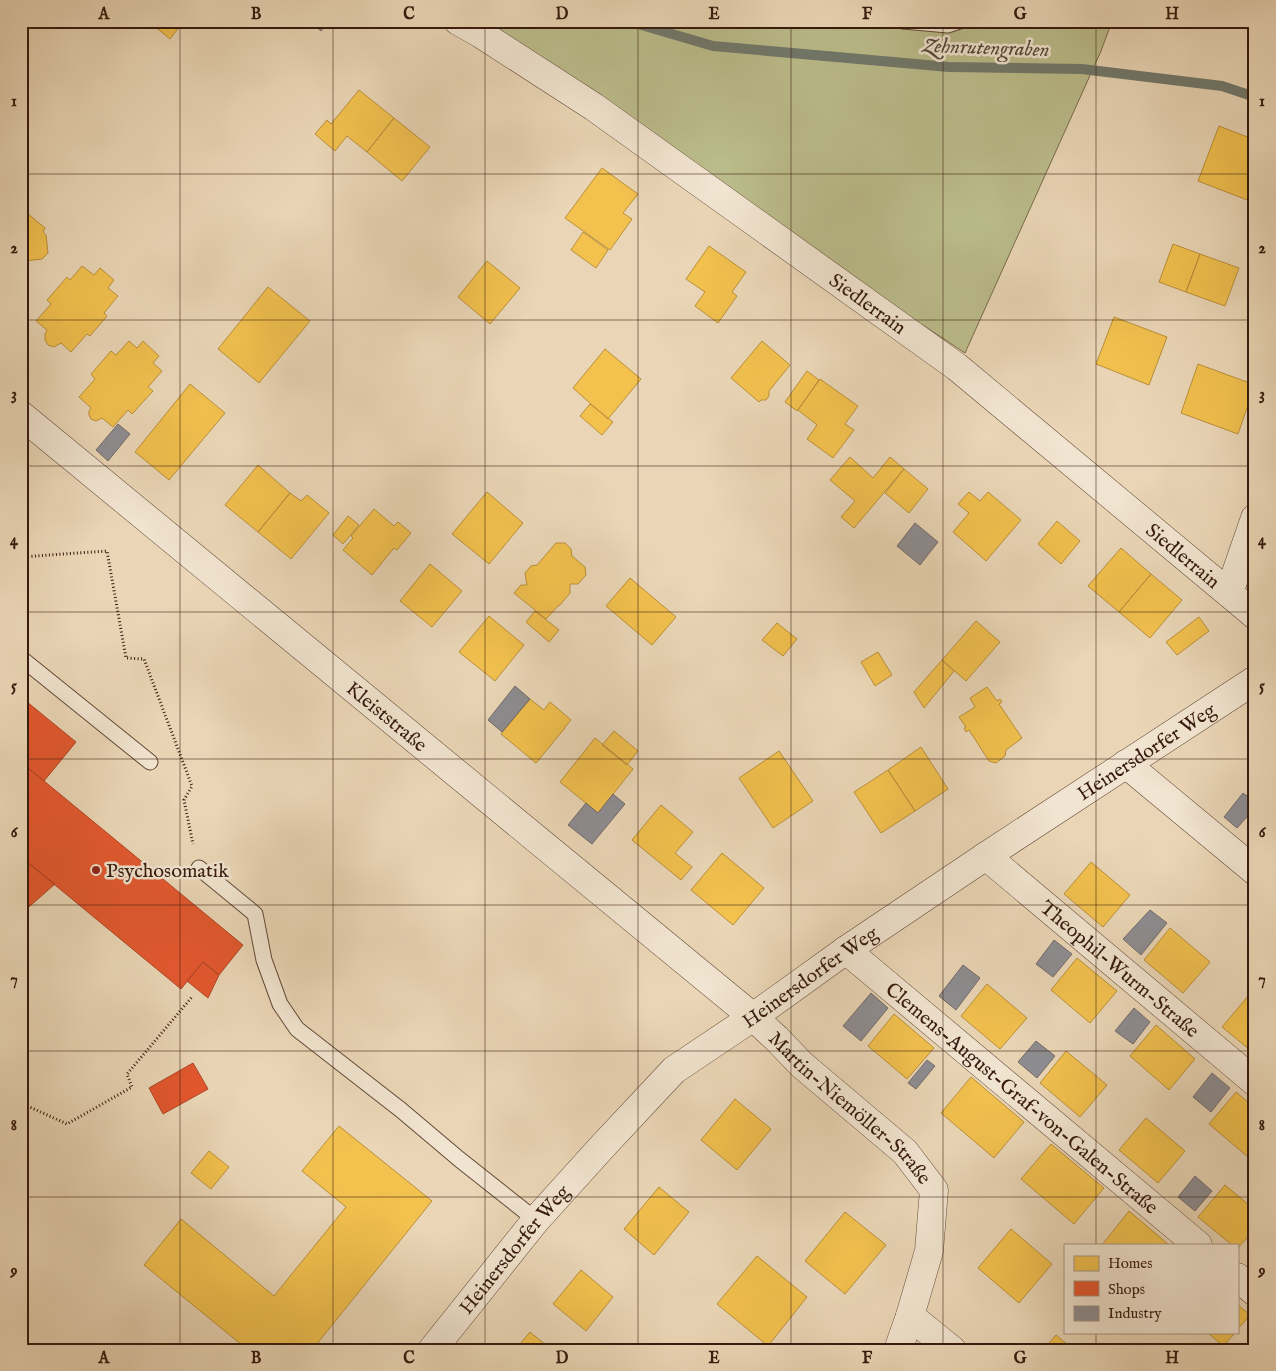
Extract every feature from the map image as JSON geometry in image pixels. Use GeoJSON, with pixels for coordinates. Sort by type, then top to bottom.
{"type":"FeatureCollection","features":[{"type":"Feature","properties":{"kind":"street","name":"Siedlerrain"},"geometry":{"type":"LineString","coordinates":[[458,21],[594,107],[958,367],[1255,615]]}},
{"type":"Feature","properties":{"kind":"street","name":"Kleiststraße"},"geometry":{"type":"LineString","coordinates":[[21,415],[753,1017]]}},
{"type":"Feature","properties":{"kind":"street"},"geometry":{"type":"LineString","coordinates":[[1229,593],[1255,518]]}},
{"type":"Feature","properties":{"kind":"street","name":"Heinersdorfer Weg"},"geometry":{"type":"LineString","coordinates":[[437,1348],[536,1220],[674,1070],[753,1017],[846,950],[986,856],[1255,680]]}},
{"type":"Feature","properties":{"kind":"street"},"geometry":{"type":"LineString","coordinates":[[1126,764],[1255,871]]}},
{"type":"Feature","properties":{"kind":"street","name":"Theophil-Wurm-Straße"},"geometry":{"type":"LineString","coordinates":[[986,856],[1255,1082]]}},
{"type":"Feature","properties":{"kind":"street","name":"Clemens-August-Graf-von-Galen-Straße"},"geometry":{"type":"LineString","coordinates":[[846,950],[1197,1244]]}},
{"type":"Feature","properties":{"kind":"street","name":"Martin-Niemöller-Straße"},"geometry":{"type":"LineString","coordinates":[[753,1017],[802,1065],[904,1152],[934,1190],[929,1251],[898,1350]]}},
{"type":"Feature","properties":{"kind":"street"},"geometry":{"type":"LineString","coordinates":[[1238,1279],[1255,1292]]}},
{"type":"Feature","properties":{"kind":"street"},"geometry":{"type":"LineString","coordinates":[[910,1316],[952,1350]]}},
{"type":"Feature","properties":{"kind":"lane"},"geometry":{"type":"LineString","coordinates":[[903,21],[948,24],[960,21]]}},
{"type":"Feature","properties":{"kind":"lane"},"geometry":{"type":"LineString","coordinates":[[21,658],[150,762]]}},
{"type":"Feature","properties":{"kind":"lane"},"geometry":{"type":"LineString","coordinates":[[198,868],[255,914],[264,960],[280,1004],[297,1029],[536,1220]]}},
{"type":"Feature","properties":{"kind":"path"},"geometry":{"type":"LineString","coordinates":[[21,557],[107,551],[126,658],[144,659],[192,786],[184,800],[198,868]]}},
{"type":"Feature","properties":{"kind":"path"},"geometry":{"type":"LineString","coordinates":[[21,1106],[22,1104],[67,1124],[132,1087],[127,1074],[192,997]]}},
{"type":"Feature","properties":{"kind":"green space"},"geometry":{"type":"Polygon","coordinates":[[[458,21],[1112,21],[1101,51],[965,353],[594,107],[458,21]]]}},
{"type":"Feature","properties":{"kind":"building: Homes"},"geometry":{"type":"Polygon","coordinates":[[[148,21],[184,21],[170,39],[148,21]]]}},
{"type":"Feature","properties":{"kind":"building: Homes"},"geometry":{"type":"Polygon","coordinates":[[[359,90],[394,118],[367,152],[347,136],[335,151],[315,134],[327,120],[331,124],[359,90]]]}},
{"type":"Feature","properties":{"kind":"building: Homes"},"geometry":{"type":"Polygon","coordinates":[[[394,118],[430,147],[402,181],[367,152],[394,118]]]}},
{"type":"Feature","properties":{"kind":"building: Homes"},"geometry":{"type":"Polygon","coordinates":[[[1219,126],[1255,140],[1255,203],[1198,181],[1219,126]]]}},
{"type":"Feature","properties":{"kind":"building: Homes"},"geometry":{"type":"Polygon","coordinates":[[[602,168],[638,194],[623,213],[632,219],[610,250],[565,218],[602,168]]]}},
{"type":"Feature","properties":{"kind":"building: Homes"},"geometry":{"type":"Polygon","coordinates":[[[21,208],[45,228],[43,232],[46,235],[48,253],[42,259],[25,261],[21,258],[21,208]]]}},
{"type":"Feature","properties":{"kind":"building: Homes"},"geometry":{"type":"Polygon","coordinates":[[[583,232],[608,250],[596,268],[571,250],[583,232]]]}},
{"type":"Feature","properties":{"kind":"building: Homes"},"geometry":{"type":"Polygon","coordinates":[[[1173,244],[1200,254],[1186,292],[1159,282],[1173,244]]]}},
{"type":"Feature","properties":{"kind":"building: Homes"},"geometry":{"type":"Polygon","coordinates":[[[709,246],[746,272],[732,292],[737,296],[718,323],[695,306],[705,292],[686,279],[709,246]]]}},
{"type":"Feature","properties":{"kind":"building: Homes"},"geometry":{"type":"Polygon","coordinates":[[[1200,254],[1239,268],[1225,306],[1186,292],[1200,254]]]}},
{"type":"Feature","properties":{"kind":"building: Homes"},"geometry":{"type":"Polygon","coordinates":[[[487,261],[520,288],[490,324],[458,297],[487,261]]]}},
{"type":"Feature","properties":{"kind":"building: Homes"},"geometry":{"type":"Polygon","coordinates":[[[82,266],[94,275],[100,268],[114,280],[108,288],[118,296],[104,313],[107,316],[90,336],[87,334],[71,352],[61,343],[54,347],[48,345],[45,340],[47,330],[36,321],[51,304],[47,300],[67,277],[70,280],[82,266]]]}},
{"type":"Feature","properties":{"kind":"building: Homes"},"geometry":{"type":"Polygon","coordinates":[[[268,287],[310,321],[259,383],[218,349],[268,287]]]}},
{"type":"Feature","properties":{"kind":"building: Homes"},"geometry":{"type":"Polygon","coordinates":[[[1114,317],[1167,337],[1149,385],[1096,364],[1114,317]]]}},
{"type":"Feature","properties":{"kind":"building: Homes"},"geometry":{"type":"Polygon","coordinates":[[[129,341],[137,348],[143,341],[159,356],[153,363],[162,371],[148,387],[153,391],[132,414],[128,410],[113,427],[102,418],[96,421],[91,419],[89,411],[91,408],[79,397],[95,379],[91,374],[111,351],[116,355],[129,341]]]}},
{"type":"Feature","properties":{"kind":"building: Homes"},"geometry":{"type":"Polygon","coordinates":[[[762,341],[790,365],[769,391],[769,396],[766,400],[759,402],[731,378],[762,341]]]}},
{"type":"Feature","properties":{"kind":"building: Homes"},"geometry":{"type":"Polygon","coordinates":[[[605,349],[641,379],[608,419],[573,388],[605,349]]]}},
{"type":"Feature","properties":{"kind":"building: Homes"},"geometry":{"type":"Polygon","coordinates":[[[1198,364],[1255,385],[1238,434],[1181,413],[1198,364]]]}},
{"type":"Feature","properties":{"kind":"building: Homes"},"geometry":{"type":"Polygon","coordinates":[[[807,371],[819,380],[797,411],[785,402],[807,371]]]}},
{"type":"Feature","properties":{"kind":"building: Homes"},"geometry":{"type":"Polygon","coordinates":[[[820,379],[858,406],[845,424],[854,430],[833,458],[807,439],[817,425],[798,410],[820,379]]]}},
{"type":"Feature","properties":{"kind":"building: Homes"},"geometry":{"type":"Polygon","coordinates":[[[190,384],[225,413],[169,480],[135,452],[190,384]]]}},
{"type":"Feature","properties":{"kind":"building: Homes"},"geometry":{"type":"Polygon","coordinates":[[[590,404],[613,422],[602,435],[580,416],[590,404]]]}},
{"type":"Feature","properties":{"kind":"building: Homes"},"geometry":{"type":"Polygon","coordinates":[[[850,457],[873,478],[890,457],[904,469],[854,528],[841,517],[855,501],[830,480],[850,457]]]}},
{"type":"Feature","properties":{"kind":"building: Homes"},"geometry":{"type":"Polygon","coordinates":[[[258,465],[290,493],[258,532],[225,505],[258,465]]]}},
{"type":"Feature","properties":{"kind":"building: Homes"},"geometry":{"type":"Polygon","coordinates":[[[904,469],[928,489],[909,513],[885,493],[904,469]]]}},
{"type":"Feature","properties":{"kind":"building: Homes"},"geometry":{"type":"Polygon","coordinates":[[[487,492],[523,523],[489,564],[452,534],[487,492]]]}},
{"type":"Feature","properties":{"kind":"building: Homes"},"geometry":{"type":"Polygon","coordinates":[[[969,492],[980,501],[988,492],[1021,520],[986,561],[953,532],[969,513],[958,504],[969,492]]]}},
{"type":"Feature","properties":{"kind":"building: Homes"},"geometry":{"type":"Polygon","coordinates":[[[290,493],[301,501],[307,495],[329,513],[291,559],[258,532],[290,493]]]}},
{"type":"Feature","properties":{"kind":"building: Homes"},"geometry":{"type":"Polygon","coordinates":[[[374,509],[394,526],[398,522],[411,533],[397,550],[394,548],[372,575],[343,550],[353,538],[351,536],[374,509]]]}},
{"type":"Feature","properties":{"kind":"building: Homes"},"geometry":{"type":"Polygon","coordinates":[[[348,516],[359,525],[343,544],[333,535],[348,516]]]}},
{"type":"Feature","properties":{"kind":"building: Homes"},"geometry":{"type":"Polygon","coordinates":[[[1057,521],[1080,541],[1061,564],[1038,544],[1057,521]]]}},
{"type":"Feature","properties":{"kind":"building: Homes"},"geometry":{"type":"Polygon","coordinates":[[[556,543],[565,543],[571,549],[572,556],[585,567],[586,575],[578,584],[570,584],[570,593],[546,619],[514,593],[521,585],[527,585],[525,573],[531,566],[537,565],[556,543]]]}},
{"type":"Feature","properties":{"kind":"building: Homes"},"geometry":{"type":"Polygon","coordinates":[[[1121,548],[1151,574],[1119,612],[1088,586],[1121,548]]]}},
{"type":"Feature","properties":{"kind":"building: Homes"},"geometry":{"type":"Polygon","coordinates":[[[430,564],[462,591],[432,627],[400,601],[430,564]]]}},
{"type":"Feature","properties":{"kind":"building: Homes"},"geometry":{"type":"Polygon","coordinates":[[[1151,574],[1182,600],[1150,638],[1119,612],[1151,574]]]}},
{"type":"Feature","properties":{"kind":"building: Homes"},"geometry":{"type":"Polygon","coordinates":[[[630,578],[676,617],[652,645],[606,606],[630,578]]]}},
{"type":"Feature","properties":{"kind":"building: Homes"},"geometry":{"type":"Polygon","coordinates":[[[535,611],[559,630],[549,642],[526,622],[535,611]]]}},
{"type":"Feature","properties":{"kind":"building: Homes"},"geometry":{"type":"Polygon","coordinates":[[[489,616],[524,645],[495,681],[459,652],[489,616]]]}},
{"type":"Feature","properties":{"kind":"building: Homes"},"geometry":{"type":"Polygon","coordinates":[[[1199,617],[1209,631],[1177,655],[1166,642],[1199,617]]]}},
{"type":"Feature","properties":{"kind":"building: Homes"},"geometry":{"type":"Polygon","coordinates":[[[976,621],[1000,642],[966,681],[942,660],[976,621]]]}},
{"type":"Feature","properties":{"kind":"building: Homes"},"geometry":{"type":"Polygon","coordinates":[[[777,623],[797,639],[783,656],[762,640],[777,623]]]}},
{"type":"Feature","properties":{"kind":"building: Homes"},"geometry":{"type":"Polygon","coordinates":[[[878,652],[892,675],[875,686],[861,662],[878,652]]]}},
{"type":"Feature","properties":{"kind":"building: Homes"},"geometry":{"type":"Polygon","coordinates":[[[942,660],[954,671],[924,708],[914,692],[942,660]]]}},
{"type":"Feature","properties":{"kind":"building: Homes"},"geometry":{"type":"Polygon","coordinates":[[[987,687],[997,701],[1000,699],[1002,702],[999,704],[1022,738],[1006,750],[1005,756],[996,763],[989,761],[969,730],[966,732],[964,728],[966,727],[959,717],[975,707],[970,698],[987,687]]]}},
{"type":"Feature","properties":{"kind":"building: Homes"},"geometry":{"type":"Polygon","coordinates":[[[530,699],[544,710],[550,702],[571,720],[536,763],[501,734],[530,699]]]}},
{"type":"Feature","properties":{"kind":"building: Homes"},"geometry":{"type":"Polygon","coordinates":[[[614,731],[638,751],[627,765],[602,745],[614,731]]]}},
{"type":"Feature","properties":{"kind":"building: Homes"},"geometry":{"type":"Polygon","coordinates":[[[595,738],[633,769],[598,813],[560,782],[595,738]]]}},
{"type":"Feature","properties":{"kind":"building: Homes"},"geometry":{"type":"Polygon","coordinates":[[[921,747],[948,789],[915,811],[888,770],[921,747]]]}},
{"type":"Feature","properties":{"kind":"building: Homes"},"geometry":{"type":"Polygon","coordinates":[[[779,751],[813,801],[773,828],[739,778],[779,751]]]}},
{"type":"Feature","properties":{"kind":"building: Homes"},"geometry":{"type":"Polygon","coordinates":[[[888,770],[915,811],[881,833],[854,792],[888,770]]]}},
{"type":"Feature","properties":{"kind":"building: Homes"},"geometry":{"type":"Polygon","coordinates":[[[661,805],[693,832],[675,853],[692,867],[681,880],[632,840],[661,805]]]}},
{"type":"Feature","properties":{"kind":"building: Homes"},"geometry":{"type":"Polygon","coordinates":[[[722,853],[764,888],[733,925],[691,890],[722,853]]]}},
{"type":"Feature","properties":{"kind":"building: Homes"},"geometry":{"type":"Polygon","coordinates":[[[1091,862],[1130,895],[1103,927],[1064,894],[1091,862]]]}},
{"type":"Feature","properties":{"kind":"building: Homes"},"geometry":{"type":"Polygon","coordinates":[[[1170,928],[1210,962],[1183,993],[1144,960],[1170,928]]]}},
{"type":"Feature","properties":{"kind":"building: Homes"},"geometry":{"type":"Polygon","coordinates":[[[1077,958],[1117,991],[1090,1023],[1051,990],[1077,958]]]}},
{"type":"Feature","properties":{"kind":"building: Homes"},"geometry":{"type":"Polygon","coordinates":[[[987,984],[1027,1018],[1000,1049],[961,1016],[987,984]]]}},
{"type":"Feature","properties":{"kind":"building: Homes"},"geometry":{"type":"Polygon","coordinates":[[[1249,995],[1255,1000],[1255,1054],[1222,1027],[1249,995]]]}},
{"type":"Feature","properties":{"kind":"building: Homes"},"geometry":{"type":"Polygon","coordinates":[[[894,1014],[934,1048],[907,1079],[868,1046],[894,1014]]]}},
{"type":"Feature","properties":{"kind":"building: Homes"},"geometry":{"type":"Polygon","coordinates":[[[1156,1025],[1195,1059],[1169,1090],[1130,1056],[1156,1025]]]}},
{"type":"Feature","properties":{"kind":"building: Homes"},"geometry":{"type":"Polygon","coordinates":[[[1066,1051],[1107,1085],[1080,1117],[1040,1083],[1066,1051]]]}},
{"type":"Feature","properties":{"kind":"building: Homes"},"geometry":{"type":"Polygon","coordinates":[[[971,1077],[1024,1122],[994,1158],[941,1113],[971,1077]]]}},
{"type":"Feature","properties":{"kind":"building: Homes"},"geometry":{"type":"Polygon","coordinates":[[[1236,1092],[1255,1108],[1255,1149],[1248,1157],[1209,1124],[1236,1092]]]}},
{"type":"Feature","properties":{"kind":"building: Homes"},"geometry":{"type":"Polygon","coordinates":[[[735,1099],[771,1129],[737,1170],[701,1140],[735,1099]]]}},
{"type":"Feature","properties":{"kind":"building: Homes"},"geometry":{"type":"Polygon","coordinates":[[[1146,1118],[1185,1151],[1158,1183],[1119,1150],[1146,1118]]]}},
{"type":"Feature","properties":{"kind":"building: Homes"},"geometry":{"type":"Polygon","coordinates":[[[339,1126],[432,1201],[312,1350],[248,1350],[144,1265],[181,1219],[274,1296],[346,1207],[302,1171],[339,1126]]]}},
{"type":"Feature","properties":{"kind":"building: Homes"},"geometry":{"type":"Polygon","coordinates":[[[1051,1144],[1104,1188],[1074,1224],[1021,1179],[1051,1144]]]}},
{"type":"Feature","properties":{"kind":"building: Homes"},"geometry":{"type":"Polygon","coordinates":[[[209,1151],[229,1167],[211,1189],[191,1173],[209,1151]]]}},
{"type":"Feature","properties":{"kind":"building: Homes"},"geometry":{"type":"Polygon","coordinates":[[[1225,1185],[1255,1210],[1255,1229],[1238,1248],[1238,1244],[1231,1244],[1198,1217],[1225,1185]]]}},
{"type":"Feature","properties":{"kind":"building: Homes"},"geometry":{"type":"Polygon","coordinates":[[[659,1187],[689,1212],[654,1255],[624,1229],[659,1187]]]}},
{"type":"Feature","properties":{"kind":"building: Homes"},"geometry":{"type":"Polygon","coordinates":[[[1129,1211],[1168,1244],[1103,1244],[1129,1211]]]}},
{"type":"Feature","properties":{"kind":"building: Homes"},"geometry":{"type":"Polygon","coordinates":[[[845,1212],[886,1245],[845,1294],[805,1261],[845,1212]]]}},
{"type":"Feature","properties":{"kind":"building: Homes"},"geometry":{"type":"Polygon","coordinates":[[[1011,1229],[1052,1264],[1019,1303],[978,1268],[1011,1229]]]}},
{"type":"Feature","properties":{"kind":"building: Homes"},"geometry":{"type":"Polygon","coordinates":[[[757,1256],[807,1297],[768,1346],[717,1304],[757,1256]]]}},
{"type":"Feature","properties":{"kind":"building: Homes"},"geometry":{"type":"Polygon","coordinates":[[[581,1270],[613,1297],[586,1331],[553,1304],[581,1270]]]}},
{"type":"Feature","properties":{"kind":"building: Homes"},"geometry":{"type":"Polygon","coordinates":[[[1238,1305],[1250,1315],[1238,1329],[1238,1305]]]}},
{"type":"Feature","properties":{"kind":"building: Homes"},"geometry":{"type":"Polygon","coordinates":[[[530,1332],[552,1350],[515,1350],[530,1332]]]}},
{"type":"Feature","properties":{"kind":"building: Homes"},"geometry":{"type":"Polygon","coordinates":[[[1209,1334],[1234,1334],[1223,1346],[1209,1334]]]}},
{"type":"Feature","properties":{"kind":"building: Homes"},"geometry":{"type":"Polygon","coordinates":[[[1056,1335],[1074,1350],[1043,1350],[1056,1335]]]}},
{"type":"Feature","properties":{"kind":"building: Shops"},"geometry":{"type":"Polygon","coordinates":[[[21,697],[76,742],[44,781],[21,762],[21,697]]]}},
{"type":"Feature","properties":{"kind":"building: Shops","name":"Psychosomatik"},"geometry":{"type":"Polygon","coordinates":[[[21,762],[243,945],[219,975],[203,962],[181,989],[21,857],[21,762]]]}},
{"type":"Feature","properties":{"kind":"building: Shops"},"geometry":{"type":"Polygon","coordinates":[[[21,857],[55,884],[22,913],[21,913],[21,857]]]}},
{"type":"Feature","properties":{"kind":"building: Shops"},"geometry":{"type":"Polygon","coordinates":[[[203,962],[219,975],[208,998],[187,981],[203,962]]]}},
{"type":"Feature","properties":{"kind":"building: Shops"},"geometry":{"type":"Polygon","coordinates":[[[193,1063],[208,1089],[163,1114],[149,1088],[193,1063]]]}},
{"type":"Feature","properties":{"kind":"building: Industry"},"geometry":{"type":"Polygon","coordinates":[[[309,21],[329,21],[321,31],[309,21]]]}},
{"type":"Feature","properties":{"kind":"building: Industry"},"geometry":{"type":"Polygon","coordinates":[[[118,424],[130,434],[108,461],[96,450],[118,424]]]}},
{"type":"Feature","properties":{"kind":"building: Industry"},"geometry":{"type":"Polygon","coordinates":[[[915,523],[938,542],[920,565],[897,546],[915,523]]]}},
{"type":"Feature","properties":{"kind":"building: Industry"},"geometry":{"type":"Polygon","coordinates":[[[515,686],[530,699],[502,732],[488,720],[515,686]]]}},
{"type":"Feature","properties":{"kind":"building: Industry"},"geometry":{"type":"Polygon","coordinates":[[[1243,793],[1255,802],[1255,808],[1237,828],[1224,817],[1243,793]]]}},
{"type":"Feature","properties":{"kind":"building: Industry"},"geometry":{"type":"Polygon","coordinates":[[[613,794],[625,804],[592,844],[568,825],[586,803],[598,813],[613,794]]]}},
{"type":"Feature","properties":{"kind":"building: Industry"},"geometry":{"type":"Polygon","coordinates":[[[1150,910],[1167,923],[1141,955],[1123,939],[1150,910]]]}},
{"type":"Feature","properties":{"kind":"building: Industry"},"geometry":{"type":"Polygon","coordinates":[[[1054,940],[1072,954],[1053,977],[1036,964],[1054,940]]]}},
{"type":"Feature","properties":{"kind":"building: Industry"},"geometry":{"type":"Polygon","coordinates":[[[963,965],[980,978],[956,1010],[939,996],[963,965]]]}},
{"type":"Feature","properties":{"kind":"building: Industry"},"geometry":{"type":"Polygon","coordinates":[[[871,993],[888,1008],[861,1041],[843,1026],[871,993]]]}},
{"type":"Feature","properties":{"kind":"building: Industry"},"geometry":{"type":"Polygon","coordinates":[[[1134,1008],[1150,1022],[1133,1044],[1115,1031],[1134,1008]]]}},
{"type":"Feature","properties":{"kind":"building: Industry"},"geometry":{"type":"Polygon","coordinates":[[[1036,1041],[1055,1056],[1037,1078],[1018,1062],[1036,1041]]]}},
{"type":"Feature","properties":{"kind":"building: Industry"},"geometry":{"type":"Polygon","coordinates":[[[927,1060],[935,1066],[916,1089],[908,1083],[927,1060]]]}},
{"type":"Feature","properties":{"kind":"building: Industry"},"geometry":{"type":"Polygon","coordinates":[[[1212,1073],[1230,1088],[1211,1112],[1193,1097],[1212,1073]]]}},
{"type":"Feature","properties":{"kind":"building: Industry"},"geometry":{"type":"Polygon","coordinates":[[[1195,1176],[1212,1191],[1195,1211],[1178,1197],[1195,1176]]]}},
{"type":"Feature","properties":{"kind":"waterway","name":"Zehnrutengraben"},"geometry":{"type":"LineString","coordinates":[[628,21],[713,46],[949,67],[1082,69],[1222,86],[1255,97]]}},
{"type":"Feature","properties":{"kind":"place","name":"Psychosomatik"},"geometry":{"type":"Point","coordinates":[96,870]}}]}
